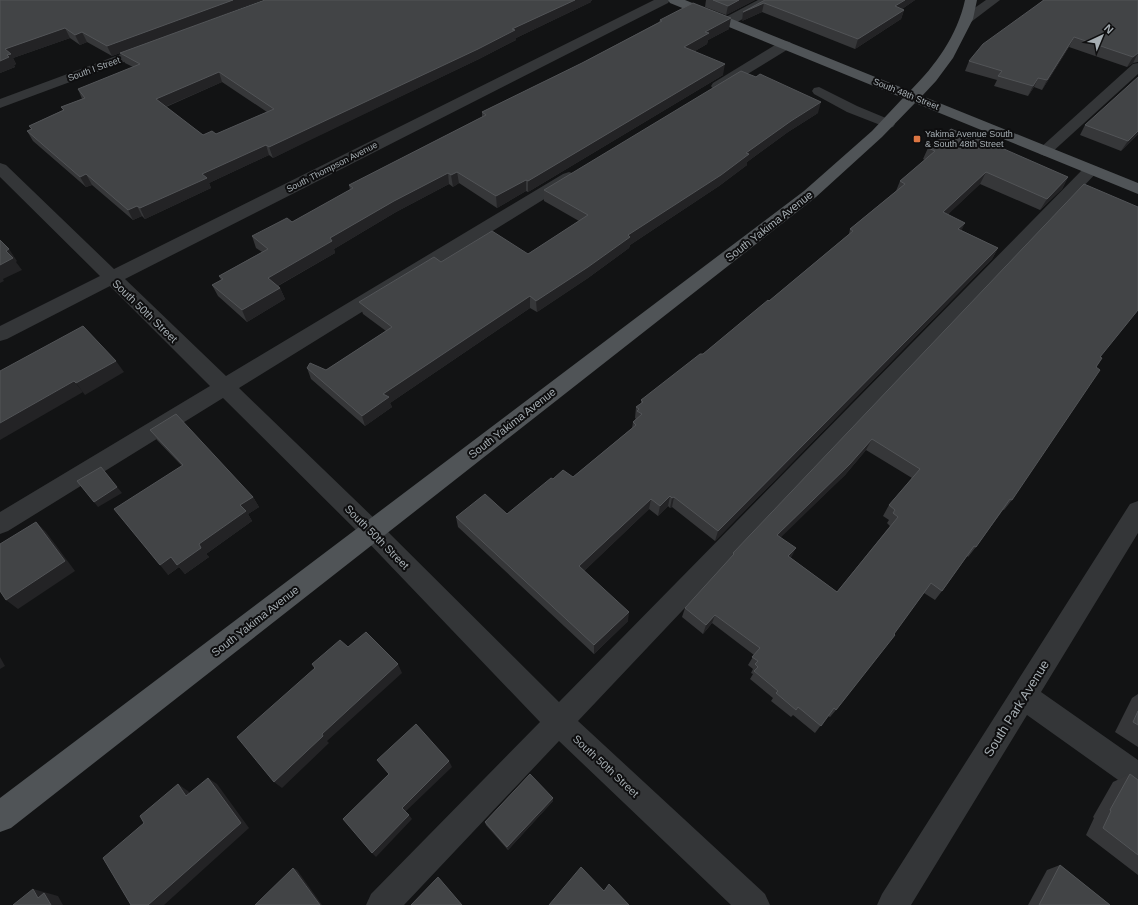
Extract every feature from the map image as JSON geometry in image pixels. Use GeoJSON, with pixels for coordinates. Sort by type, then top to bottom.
{"type":"FeatureCollection","features":[{"type":"Feature","properties":{"kind":"main road","name":"South 48th Street"},"geometry":{"type":"LineString","coordinates":[[674,0],[1138,189]]}},
{"type":"Feature","properties":{"kind":"main road"},"geometry":{"type":"LineString","coordinates":[[967,19],[971,0]]}},
{"type":"Feature","properties":{"kind":"main road","name":"South Yakima Avenue"},"geometry":{"type":"LineString","coordinates":[[0,816],[810,194],[888,124],[913,97],[946,58],[967,19]]}},
{"type":"Feature","properties":{"kind":"street","name":"South Thompson Avenue"},"geometry":{"type":"LineString","coordinates":[[0,334],[664,0]]}},
{"type":"Feature","properties":{"kind":"street"},"geometry":{"type":"LineString","coordinates":[[727,22],[767,0]]}},
{"type":"Feature","properties":{"kind":"street","name":"South Yakima Avenue"},"geometry":{"type":"LineString","coordinates":[[967,19],[994,0]]}},
{"type":"Feature","properties":{"kind":"street","name":"South I Street"},"geometry":{"type":"LineString","coordinates":[[0,104],[165,42]]}},
{"type":"Feature","properties":{"kind":"street"},"geometry":{"type":"LineString","coordinates":[[702,96],[786,45]]}},
{"type":"Feature","properties":{"kind":"street"},"geometry":{"type":"LineString","coordinates":[[1045,151],[1138,67]]}},
{"type":"Feature","properties":{"kind":"street"},"geometry":{"type":"LineString","coordinates":[[819,91],[888,124]]}},
{"type":"Feature","properties":{"kind":"street"},"geometry":{"type":"LineString","coordinates":[[0,524],[587,166]]}},
{"type":"Feature","properties":{"kind":"street","name":"South 50th Street"},"geometry":{"type":"LineString","coordinates":[[0,168],[111,278],[372,531],[559,722],[754,905]]}},
{"type":"Feature","properties":{"kind":"street"},"geometry":{"type":"LineString","coordinates":[[382,905],[1091,170]]}},
{"type":"Feature","properties":{"kind":"street","name":"South Park Avenue"},"geometry":{"type":"LineString","coordinates":[[893,905],[1138,511]]}},
{"type":"Feature","properties":{"kind":"street"},"geometry":{"type":"LineString","coordinates":[[1024,696],[1138,777]]}},
{"type":"Feature","properties":{"kind":"building"},"geometry":{"type":"Polygon","coordinates":[[[0,0],[233,0],[107,46],[82,32],[75,35],[65,28],[5,49],[11,54],[7,55],[9,57],[0,61],[0,0]]]}},
{"type":"Feature","properties":{"kind":"building"},"geometry":{"type":"Polygon","coordinates":[[[265,0],[575,0],[512,29],[515,30],[478,49],[269,147],[266,145],[202,174],[207,178],[140,208],[137,206],[128,210],[86,174],[80,177],[27,131],[32,129],[29,126],[64,110],[61,107],[85,98],[78,89],[140,64],[120,53],[265,0]],[[219,72],[156,99],[203,135],[212,131],[216,134],[274,109],[219,72]]]}},
{"type":"Feature","properties":{"kind":"building"},"geometry":{"type":"Polygon","coordinates":[[[713,0],[739,0],[728,6],[713,0]]]}},
{"type":"Feature","properties":{"kind":"building"},"geometry":{"type":"Polygon","coordinates":[[[765,0],[905,0],[895,6],[904,10],[858,39],[764,3],[743,12],[765,0]]]}},
{"type":"Feature","properties":{"kind":"building"},"geometry":{"type":"Polygon","coordinates":[[[1044,0],[1138,0],[1138,53],[1133,57],[1074,37],[1047,80],[1038,78],[1033,86],[998,76],[1002,71],[969,61],[983,44],[1044,0]]]}},
{"type":"Feature","properties":{"kind":"building"},"geometry":{"type":"Polygon","coordinates":[[[693,3],[731,18],[705,32],[709,33],[684,47],[725,64],[528,181],[526,180],[496,196],[457,172],[451,175],[448,173],[394,201],[330,238],[332,241],[268,278],[280,288],[242,310],[212,285],[223,279],[219,276],[268,249],[252,236],[287,218],[292,222],[353,188],[349,185],[486,115],[482,112],[582,63],[693,3]]]}},
{"type":"Feature","properties":{"kind":"building"},"geometry":{"type":"Polygon","coordinates":[[[741,71],[756,77],[760,74],[821,102],[746,153],[749,154],[721,175],[628,235],[630,237],[588,267],[536,301],[530,296],[383,394],[389,397],[362,416],[307,368],[310,363],[326,370],[392,327],[359,302],[434,257],[441,262],[492,231],[528,254],[588,215],[544,190],[741,71]]]}},
{"type":"Feature","properties":{"kind":"building"},"geometry":{"type":"Polygon","coordinates":[[[1138,77],[1138,131],[1128,141],[1085,125],[1138,77]]]}},
{"type":"Feature","properties":{"kind":"building"},"geometry":{"type":"Polygon","coordinates":[[[951,129],[963,134],[965,132],[1068,177],[1047,199],[986,172],[943,212],[965,223],[958,229],[998,248],[718,531],[674,497],[672,498],[670,496],[660,506],[651,499],[579,566],[629,612],[594,645],[456,517],[485,494],[507,514],[563,470],[573,477],[636,425],[633,422],[642,414],[637,411],[639,409],[636,407],[643,402],[641,400],[700,354],[703,354],[853,231],[850,229],[905,184],[900,181],[935,151],[928,148],[951,129]]]}},
{"type":"Feature","properties":{"kind":"building"},"geometry":{"type":"Polygon","coordinates":[[[1084,184],[1138,207],[1138,310],[1100,357],[1102,358],[1096,367],[1100,370],[1012,500],[1010,499],[942,591],[931,583],[894,634],[895,635],[836,710],[834,708],[821,726],[798,707],[796,710],[776,693],[778,691],[754,671],[758,667],[755,664],[758,661],[752,657],[760,648],[715,615],[706,625],[685,608],[734,554],[733,553],[1084,184]],[[872,439],[850,464],[777,535],[796,548],[788,556],[837,592],[898,517],[893,513],[895,510],[889,505],[920,469],[872,439]]]}},
{"type":"Feature","properties":{"kind":"building"},"geometry":{"type":"Polygon","coordinates":[[[0,240],[9,249],[6,251],[13,258],[0,265],[0,240]]]}},
{"type":"Feature","properties":{"kind":"building"},"geometry":{"type":"Polygon","coordinates":[[[83,326],[116,361],[76,383],[74,381],[0,423],[0,371],[83,326]]]}},
{"type":"Feature","properties":{"kind":"building"},"geometry":{"type":"Polygon","coordinates":[[[176,414],[253,497],[240,505],[246,511],[199,544],[201,548],[177,565],[171,557],[160,565],[114,509],[183,465],[150,430],[176,414]]]}},
{"type":"Feature","properties":{"kind":"building"},"geometry":{"type":"Polygon","coordinates":[[[101,467],[117,487],[94,502],[77,481],[101,467]]]}},
{"type":"Feature","properties":{"kind":"building"},"geometry":{"type":"Polygon","coordinates":[[[36,522],[65,561],[6,600],[0,591],[0,544],[36,522]]]}},
{"type":"Feature","properties":{"kind":"building"},"geometry":{"type":"Polygon","coordinates":[[[366,632],[398,664],[322,734],[323,736],[274,782],[237,737],[315,668],[312,664],[340,640],[348,647],[366,632]]]}},
{"type":"Feature","properties":{"kind":"building"},"geometry":{"type":"Polygon","coordinates":[[[1138,711],[1138,725],[1133,722],[1138,711]]]}},
{"type":"Feature","properties":{"kind":"building"},"geometry":{"type":"Polygon","coordinates":[[[416,724],[449,761],[402,808],[409,815],[372,853],[343,819],[389,774],[377,760],[416,724]]]}},
{"type":"Feature","properties":{"kind":"building"},"geometry":{"type":"Polygon","coordinates":[[[530,774],[553,798],[507,847],[485,822],[530,774]]]}},
{"type":"Feature","properties":{"kind":"building"},"geometry":{"type":"Polygon","coordinates":[[[1130,774],[1138,780],[1138,855],[1103,828],[1111,811],[1110,810],[1130,774]]]}},
{"type":"Feature","properties":{"kind":"building"},"geometry":{"type":"Polygon","coordinates":[[[208,778],[241,823],[148,905],[131,905],[103,858],[144,823],[140,816],[178,784],[186,796],[208,778]]]}},
{"type":"Feature","properties":{"kind":"building"},"geometry":{"type":"Polygon","coordinates":[[[1060,865],[1110,905],[1039,905],[1060,865]]]}},
{"type":"Feature","properties":{"kind":"building"},"geometry":{"type":"Polygon","coordinates":[[[581,867],[604,891],[609,884],[629,905],[549,905],[581,867]]]}},
{"type":"Feature","properties":{"kind":"building"},"geometry":{"type":"Polygon","coordinates":[[[293,868],[320,905],[255,905],[293,868]]]}},
{"type":"Feature","properties":{"kind":"building"},"geometry":{"type":"Polygon","coordinates":[[[438,877],[462,905],[411,905],[438,877]]]}},
{"type":"Feature","properties":{"kind":"building"},"geometry":{"type":"Polygon","coordinates":[[[33,889],[38,898],[44,893],[51,905],[13,905],[33,889]]]}},
{"type":"Feature","properties":{"kind":"place","name":"Yakima Avenue South & South 48th Street"},"geometry":{"type":"Point","coordinates":[917,139]}}]}
